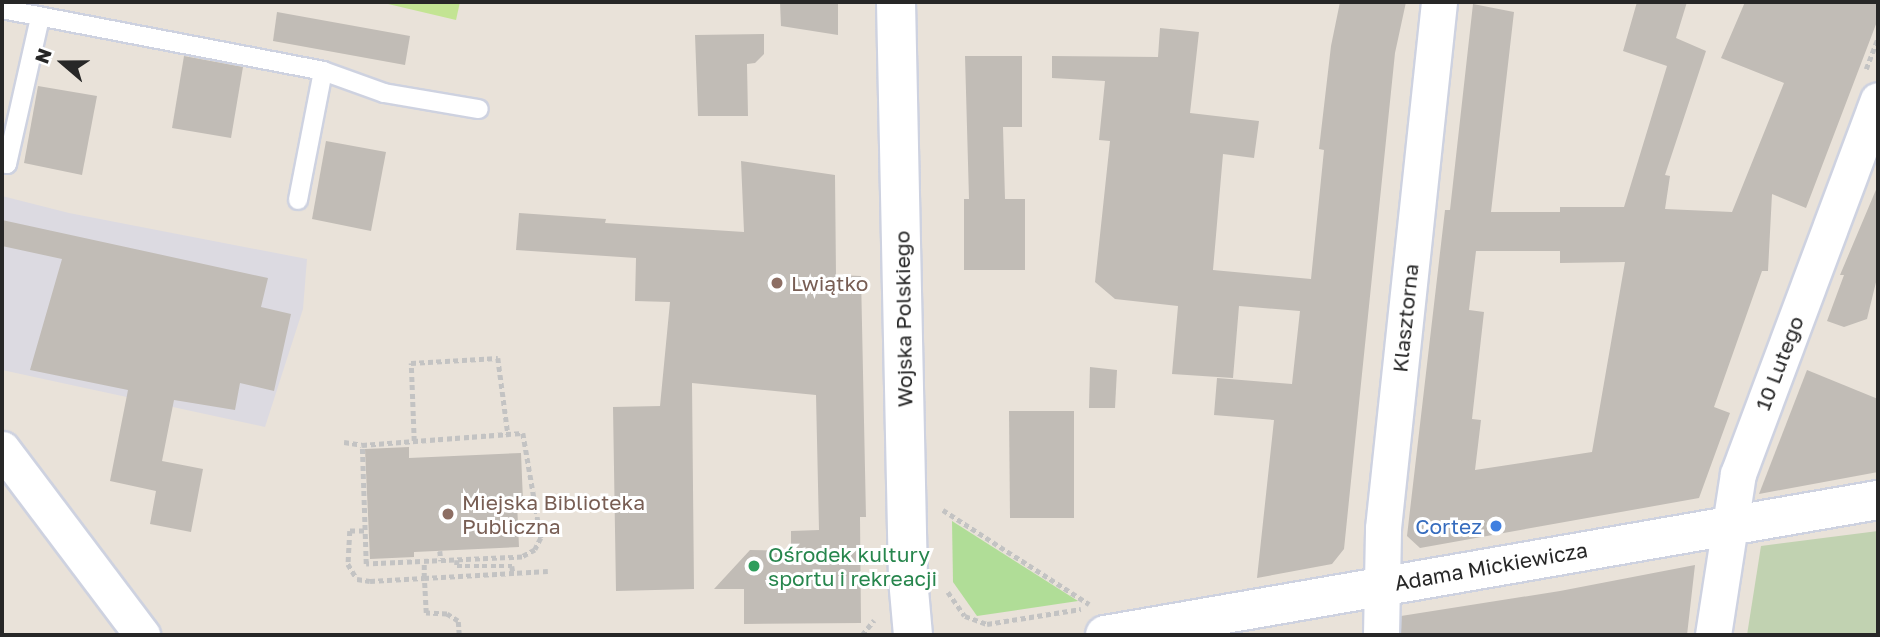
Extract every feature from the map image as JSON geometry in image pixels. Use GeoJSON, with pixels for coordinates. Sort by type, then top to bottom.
{"type":"FeatureCollection","features":[{"type":"Feature","properties":{"kind":"street","name":"Wojska Polskiego"},"geometry":{"type":"LineString","coordinates":[[896,2],[908,579],[913,635]]}},
{"type":"Feature","properties":{"kind":"street","name":"Klasztorna"},"geometry":{"type":"LineString","coordinates":[[1381,635],[1383,528],[1439,2]]}},
{"type":"Feature","properties":{"kind":"street","name":"10 Lutego"},"geometry":{"type":"LineString","coordinates":[[1713,635],[1738,474],[1878,100]]}},
{"type":"Feature","properties":{"kind":"street"},"geometry":{"type":"LineString","coordinates":[[2,449],[142,635]]}},
{"type":"Feature","properties":{"kind":"street","name":"Adama Mickiewicza"},"geometry":{"type":"LineString","coordinates":[[1105,635],[1878,500]]}},
{"type":"Feature","properties":{"kind":"lane"},"geometry":{"type":"LineString","coordinates":[[2,9],[323,71],[384,93],[479,109]]}},
{"type":"Feature","properties":{"kind":"lane"},"geometry":{"type":"LineString","coordinates":[[2,163],[7,164],[40,16]]}},
{"type":"Feature","properties":{"kind":"lane"},"geometry":{"type":"LineString","coordinates":[[298,200],[323,71]]}},
{"type":"Feature","properties":{"kind":"path"},"geometry":{"type":"LineString","coordinates":[[414,441],[411,363],[498,358],[508,434]]}},
{"type":"Feature","properties":{"kind":"path"},"geometry":{"type":"LineString","coordinates":[[344,442],[362,445],[523,433],[541,538],[535,551],[522,557],[366,564],[362,445]]}},
{"type":"Feature","properties":{"kind":"path"},"geometry":{"type":"LineString","coordinates":[[942,497],[943,517]]}},
{"type":"Feature","properties":{"kind":"path"},"geometry":{"type":"LineString","coordinates":[[943,510],[1093,607],[987,624],[965,616],[955,607],[945,586]]}},
{"type":"Feature","properties":{"kind":"path"},"geometry":{"type":"LineString","coordinates":[[365,531],[350,531],[348,564],[357,579],[370,581],[548,571]]}},
{"type":"Feature","properties":{"kind":"path"},"geometry":{"type":"LineString","coordinates":[[440,551],[441,561]]}},
{"type":"Feature","properties":{"kind":"path"},"geometry":{"type":"LineString","coordinates":[[457,560],[457,566],[512,566],[513,573]]}},
{"type":"Feature","properties":{"kind":"path"},"geometry":{"type":"LineString","coordinates":[[424,562],[426,613],[447,614],[458,621],[459,635]]}},
{"type":"Feature","properties":{"kind":"shaded area"},"geometry":{"type":"Polygon","coordinates":[[[2,196],[69,213],[307,259],[303,309],[265,427],[2,370],[2,196]]]}},
{"type":"Feature","properties":{"kind":"green space"},"geometry":{"type":"Polygon","coordinates":[[[460,2],[456,20],[388,4],[460,2]]]}},
{"type":"Feature","properties":{"kind":"green space"},"geometry":{"type":"Polygon","coordinates":[[[952,521],[1078,601],[977,616],[953,582],[952,521]]]}},
{"type":"Feature","properties":{"kind":"green space"},"geometry":{"type":"Polygon","coordinates":[[[1878,531],[1878,635],[1747,635],[1761,546],[1878,531]]]}},
{"type":"Feature","properties":{"kind":"building"},"geometry":{"type":"Polygon","coordinates":[[[780,2],[838,2],[838,35],[781,26],[780,2]]]}},
{"type":"Feature","properties":{"kind":"building"},"geometry":{"type":"Polygon","coordinates":[[[1340,2],[1406,2],[1395,53],[1344,549],[1332,564],[1257,578],[1274,420],[1214,415],[1217,378],[1292,384],[1300,311],[1239,306],[1233,378],[1172,374],[1178,306],[1115,299],[1095,282],[1110,141],[1099,140],[1105,81],[1052,78],[1052,56],[1158,57],[1160,28],[1199,32],[1190,113],[1259,121],[1254,158],[1223,154],[1213,270],[1311,279],[1324,150],[1319,149],[1331,46],[1340,2]]]}},
{"type":"Feature","properties":{"kind":"building"},"geometry":{"type":"Polygon","coordinates":[[[1637,2],[1687,2],[1676,38],[1706,51],[1665,175],[1670,176],[1665,209],[1732,212],[1784,83],[1721,58],[1745,2],[1878,2],[1878,19],[1806,208],[1772,194],[1768,271],[1762,271],[1714,407],[1730,413],[1699,498],[1420,548],[1407,536],[1445,210],[1450,210],[1473,4],[1514,12],[1491,212],[1560,212],[1560,207],[1624,207],[1667,66],[1623,51],[1637,2]],[[1476,251],[1469,310],[1484,312],[1472,419],[1481,420],[1475,470],[1592,452],[1625,262],[1560,263],[1560,251],[1476,251]]]}},
{"type":"Feature","properties":{"kind":"building"},"geometry":{"type":"Polygon","coordinates":[[[277,12],[410,36],[405,65],[273,41],[277,12]]]}},
{"type":"Feature","properties":{"kind":"building"},"geometry":{"type":"Polygon","coordinates":[[[764,34],[764,54],[755,63],[747,64],[748,116],[698,116],[695,35],[764,34]]]}},
{"type":"Feature","properties":{"kind":"building"},"geometry":{"type":"Polygon","coordinates":[[[184,56],[243,67],[231,138],[172,128],[184,56]]]}},
{"type":"Feature","properties":{"kind":"building"},"geometry":{"type":"Polygon","coordinates":[[[965,56],[1022,56],[1022,127],[1003,127],[1005,199],[1025,199],[1025,270],[964,270],[964,199],[969,199],[965,56]]]}},
{"type":"Feature","properties":{"kind":"building"},"geometry":{"type":"Polygon","coordinates":[[[38,86],[97,96],[82,175],[24,163],[38,86]]]}},
{"type":"Feature","properties":{"kind":"building"},"geometry":{"type":"Polygon","coordinates":[[[326,141],[386,152],[371,231],[312,219],[326,141]]]}},
{"type":"Feature","properties":{"kind":"building"},"geometry":{"type":"Polygon","coordinates":[[[741,161],[835,175],[836,275],[861,276],[866,517],[860,517],[861,623],[744,624],[744,589],[714,589],[750,550],[791,551],[791,531],[819,530],[816,395],[692,383],[694,589],[616,591],[613,407],[660,406],[670,302],[635,301],[636,258],[516,250],[519,213],[606,219],[605,223],[744,232],[741,161]]]}},
{"type":"Feature","properties":{"kind":"building"},"geometry":{"type":"Polygon","coordinates":[[[1878,185],[1878,274],[1867,319],[1844,327],[1827,321],[1844,275],[1840,275],[1878,185]]]}},
{"type":"Feature","properties":{"kind":"building"},"geometry":{"type":"Polygon","coordinates":[[[2,220],[268,278],[261,307],[291,314],[274,391],[240,383],[235,410],[174,400],[162,461],[203,469],[191,532],[150,524],[156,491],[110,481],[128,390],[30,370],[62,259],[2,246],[2,220]]]}},
{"type":"Feature","properties":{"kind":"building"},"geometry":{"type":"Polygon","coordinates":[[[1090,367],[1117,370],[1115,408],[1089,408],[1090,367]]]}},
{"type":"Feature","properties":{"kind":"building"},"geometry":{"type":"Polygon","coordinates":[[[1807,370],[1878,399],[1878,472],[1759,494],[1807,370]]]}},
{"type":"Feature","properties":{"kind":"building"},"geometry":{"type":"Polygon","coordinates":[[[1009,411],[1074,411],[1074,518],[1010,518],[1009,411]]]}},
{"type":"Feature","properties":{"kind":"building","name":"Miejska Biblioteka Publiczna"},"geometry":{"type":"Polygon","coordinates":[[[409,447],[409,458],[521,453],[523,501],[517,502],[519,547],[414,552],[414,557],[370,559],[365,449],[409,447]]]}},
{"type":"Feature","properties":{"kind":"building"},"geometry":{"type":"Polygon","coordinates":[[[1695,565],[1687,635],[1401,635],[1401,616],[1560,591],[1695,565]]]}},
{"type":"Feature","properties":{"kind":"place","name":"Lwiątko"},"geometry":{"type":"Point","coordinates":[777,283]}},
{"type":"Feature","properties":{"kind":"place","name":"Miejska Biblioteka Publiczna"},"geometry":{"type":"Point","coordinates":[448,514]}},
{"type":"Feature","properties":{"kind":"place","name":"Cortez"},"geometry":{"type":"Point","coordinates":[1496,526]}},
{"type":"Feature","properties":{"kind":"place","name":"Ośrodek kultury sportu i rekreacji"},"geometry":{"type":"Point","coordinates":[754,566]}}]}
